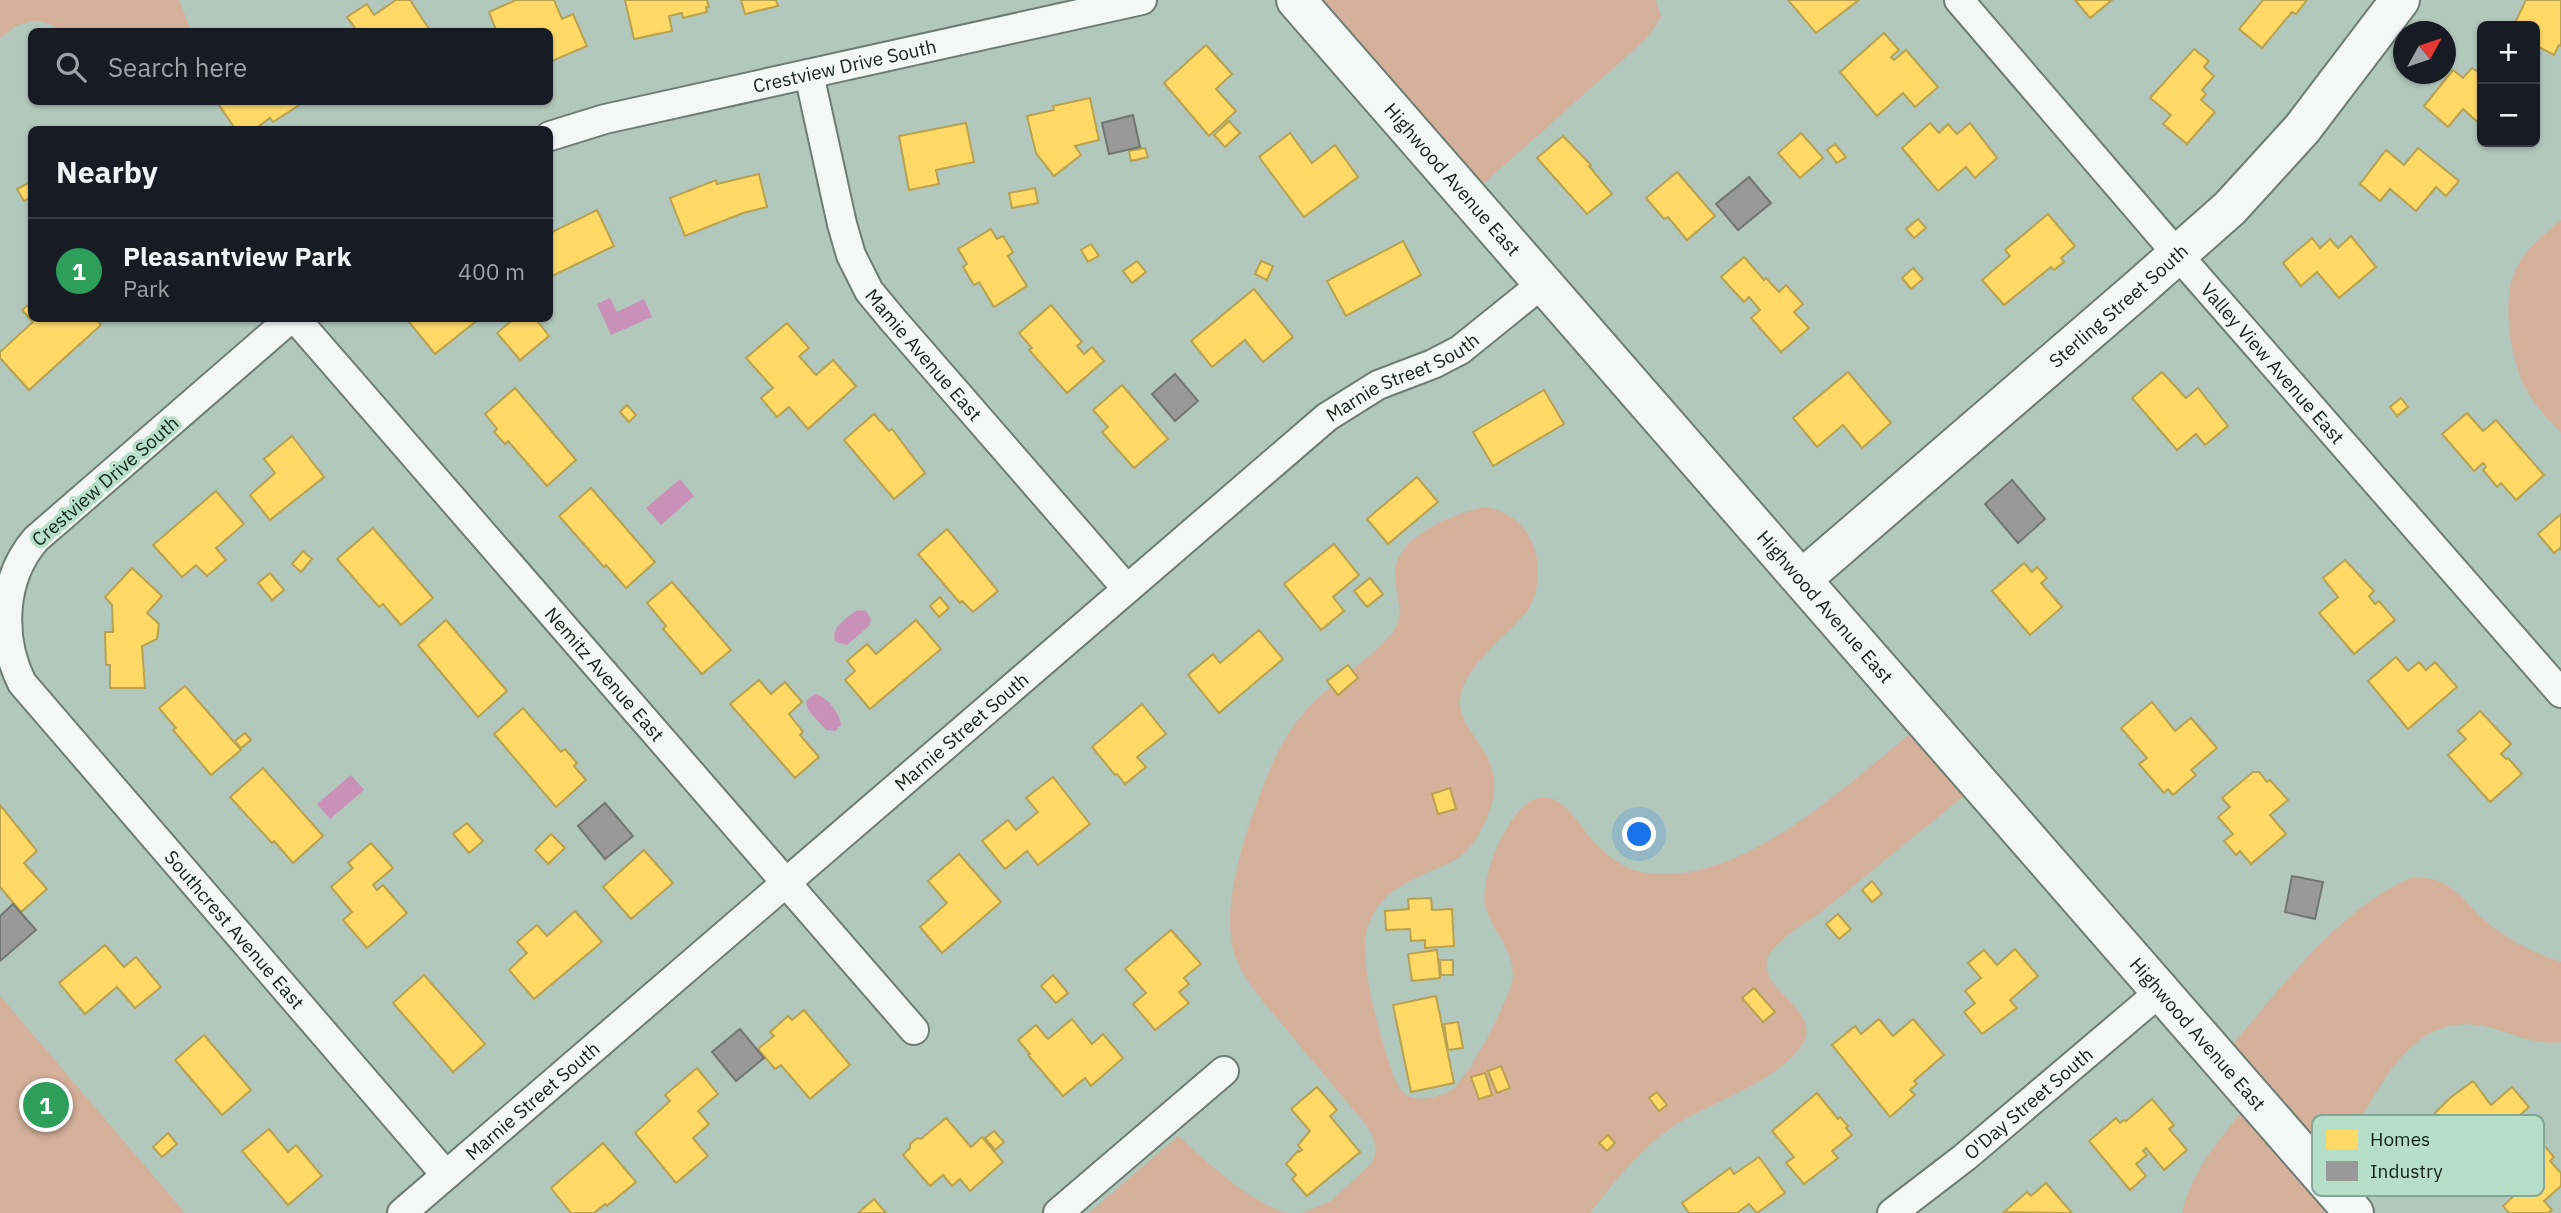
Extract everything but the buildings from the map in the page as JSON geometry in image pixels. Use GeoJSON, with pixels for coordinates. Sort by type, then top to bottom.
{"type":"FeatureCollection","features":[{"type":"Feature","properties":{"kind":"street","name":"Crestview Drive South"},"geometry":{"type":"LineString","coordinates":[[553,135],[605,119],[1142,0]]}},
{"type":"Feature","properties":{"kind":"street","name":"Highwood Avenue East"},"geometry":{"type":"LineString","coordinates":[[1296,0],[2312,1165]]}},
{"type":"Feature","properties":{"kind":"street","name":"Valley View Avenue East"},"geometry":{"type":"LineString","coordinates":[[1959,0],[2561,693]]}},
{"type":"Feature","properties":{"kind":"street","name":"Sterling Street South"},"geometry":{"type":"LineString","coordinates":[[1802,579],[2230,208],[2281,154],[2400,0]]}},
{"type":"Feature","properties":{"kind":"street","name":"Mamie Avenue East"},"geometry":{"type":"LineString","coordinates":[[809,74],[846,241],[856,268],[869,291],[1127,589]]}},
{"type":"Feature","properties":{"kind":"street","name":"Marnie Street South"},"geometry":{"type":"LineString","coordinates":[[402,1213],[1327,417],[1378,385],[1433,365],[1460,350],[1543,284]]}},
{"type":"Feature","properties":{"kind":"street","name":"Crestview Drive South"},"geometry":{"type":"LineString","coordinates":[[22,683],[5,652],[2,621],[8,587],[23,555],[40,535],[288,322]]}},
{"type":"Feature","properties":{"kind":"street","name":"Nemitz Avenue East"},"geometry":{"type":"LineString","coordinates":[[296,322],[914,1030]]}},
{"type":"Feature","properties":{"kind":"street","name":"Southcrest Avenue East"},"geometry":{"type":"LineString","coordinates":[[22,683],[446,1175]]}},
{"type":"Feature","properties":{"kind":"street","name":"O'Day Street South"},"geometry":{"type":"LineString","coordinates":[[1892,1213],[1965,1157],[2161,991]]}},
{"type":"Feature","properties":{"kind":"street"},"geometry":{"type":"LineString","coordinates":[[1058,1213],[1224,1071]]}},
{"type":"Feature","properties":{"kind":"street","name":"Highwood Avenue East"},"geometry":{"type":"LineString","coordinates":[[2339,1196],[2354,1213]]}},
{"type":"Feature","properties":{"kind":"shaded area"},"geometry":{"type":"Polygon","coordinates":[[[0,0],[179,0],[190,28],[57,28],[43,21],[30,21],[16,26],[0,38],[0,0]]]}},
{"type":"Feature","properties":{"kind":"shaded area"},"geometry":{"type":"Polygon","coordinates":[[[1322,0],[1656,0],[1661,17],[1647,38],[1483,184],[1322,0]]]}},
{"type":"Feature","properties":{"kind":"shaded area"},"geometry":{"type":"Polygon","coordinates":[[[2561,220],[2561,433],[2534,402],[2521,379],[2512,349],[2508,315],[2511,284],[2519,263],[2535,243],[2561,220]]]}},
{"type":"Feature","properties":{"kind":"shaded area"},"geometry":{"type":"Polygon","coordinates":[[[610,298],[617,312],[644,299],[652,317],[611,335],[597,304],[610,298]]]}},
{"type":"Feature","properties":{"kind":"shaded area"},"geometry":{"type":"Polygon","coordinates":[[[680,479],[694,496],[661,525],[646,508],[680,479]]]}},
{"type":"Feature","properties":{"kind":"shaded area"},"geometry":{"type":"Polygon","coordinates":[[[1484,507],[1515,520],[1526,532],[1537,561],[1538,578],[1528,610],[1477,664],[1464,685],[1460,701],[1462,715],[1492,770],[1494,788],[1490,809],[1473,844],[1463,854],[1387,896],[1370,920],[1366,933],[1369,986],[1384,1047],[1399,1087],[1410,1097],[1424,1099],[1448,1092],[1456,1086],[1476,1058],[1505,1002],[1513,976],[1512,966],[1485,904],[1487,878],[1506,829],[1525,805],[1535,799],[1545,797],[1562,804],[1599,847],[1621,864],[1641,872],[1677,874],[1714,866],[1750,851],[1786,830],[1821,806],[1911,733],[1965,795],[1825,909],[1777,944],[1771,952],[1767,961],[1768,972],[1773,982],[1800,1013],[1805,1024],[1806,1035],[1800,1048],[1773,1072],[1689,1117],[1650,1144],[1590,1213],[1302,1213],[1331,1201],[1371,1164],[1375,1145],[1367,1126],[1248,981],[1235,956],[1230,914],[1242,848],[1266,778],[1293,726],[1312,704],[1382,644],[1396,626],[1399,618],[1395,580],[1398,559],[1416,537],[1429,528],[1484,507]]]}},
{"type":"Feature","properties":{"kind":"shaded area"},"geometry":{"type":"Polygon","coordinates":[[[857,610],[866,611],[871,619],[869,626],[847,645],[836,642],[834,637],[837,628],[857,610]]]}},
{"type":"Feature","properties":{"kind":"shaded area"},"geometry":{"type":"Polygon","coordinates":[[[815,694],[828,702],[838,715],[841,725],[835,731],[826,730],[808,710],[806,701],[815,694]]]}},
{"type":"Feature","properties":{"kind":"shaded area"},"geometry":{"type":"Polygon","coordinates":[[[351,775],[364,790],[330,819],[317,804],[351,775]]]}},
{"type":"Feature","properties":{"kind":"shaded area"},"geometry":{"type":"Polygon","coordinates":[[[2413,877],[2438,881],[2456,892],[2505,936],[2532,951],[2561,962],[2561,1042],[2530,1040],[2477,1025],[2453,1025],[2433,1032],[2416,1043],[2401,1058],[2362,1115],[2312,1115],[2312,1134],[2233,1044],[2293,973],[2338,927],[2387,890],[2413,877]]]}},
{"type":"Feature","properties":{"kind":"shaded area"},"geometry":{"type":"Polygon","coordinates":[[[0,996],[185,1213],[0,1213],[0,996]]]}},
{"type":"Feature","properties":{"kind":"shaded area"},"geometry":{"type":"Polygon","coordinates":[[[2242,1112],[2312,1192],[2312,1196],[2315,1196],[2330,1213],[2182,1213],[2198,1172],[2242,1112]]]}},
{"type":"Feature","properties":{"kind":"shaded area"},"geometry":{"type":"Polygon","coordinates":[[[1178,1136],[1242,1190],[1286,1213],[1089,1213],[1178,1136]]]}},
{"type":"Feature","properties":{"kind":"place","name":"Pleasantview Park"},"geometry":{"type":"Point","coordinates":[46,1105]}}]}
